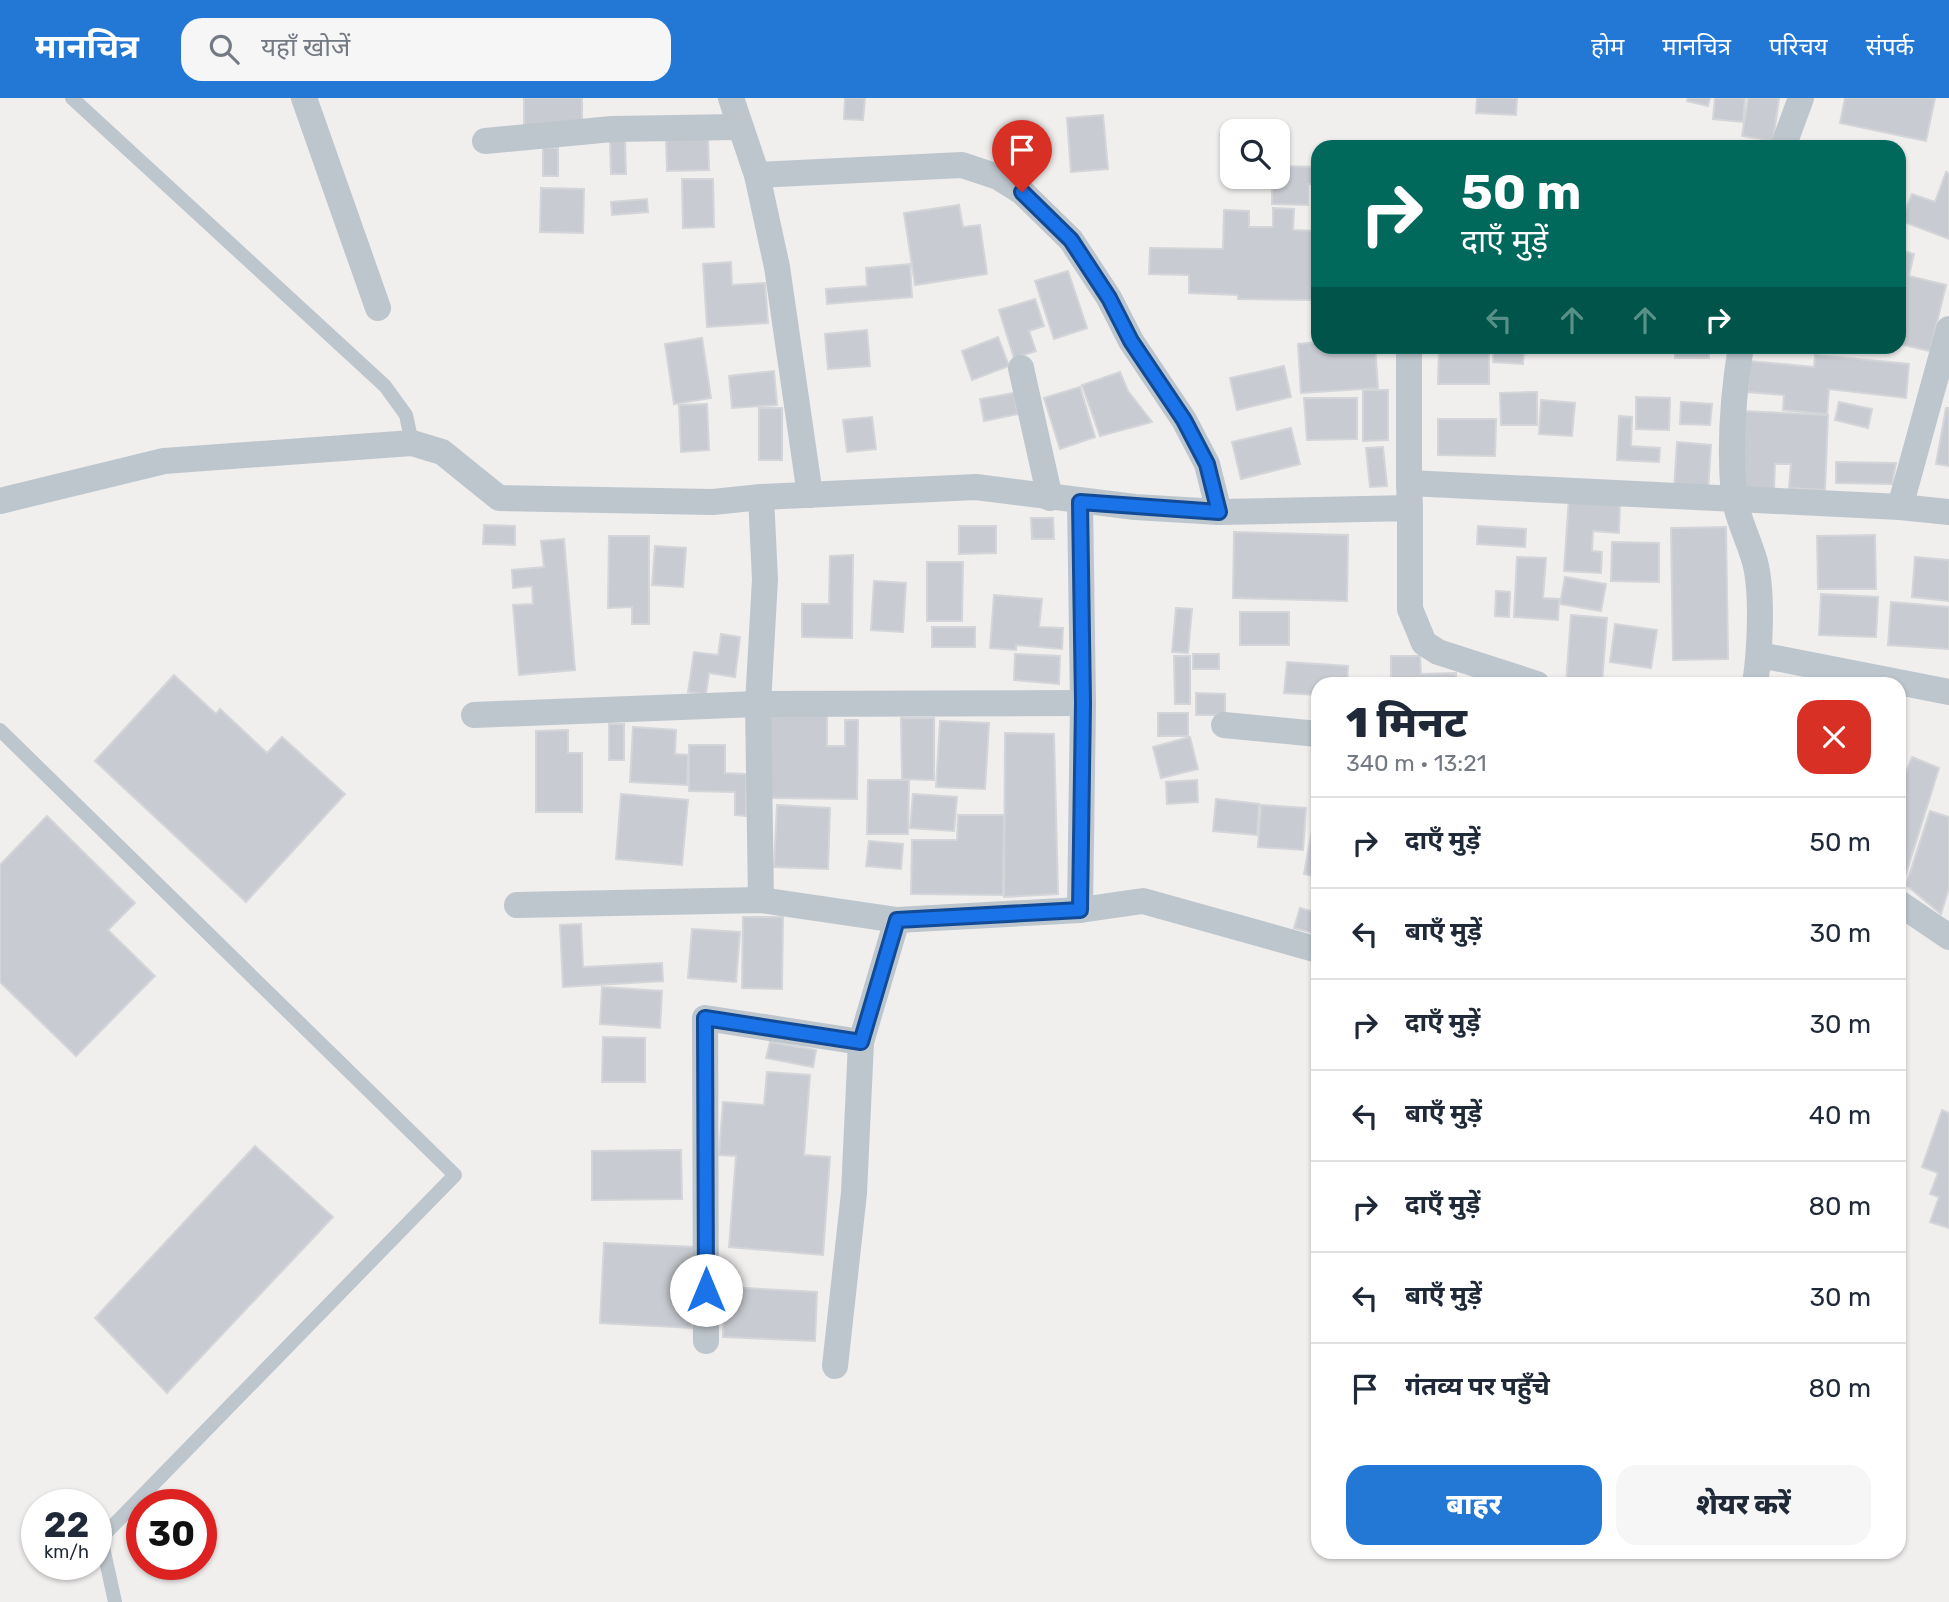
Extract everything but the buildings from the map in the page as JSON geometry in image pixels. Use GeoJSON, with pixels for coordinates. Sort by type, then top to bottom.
{"type":"FeatureCollection","features":[{"type":"Feature","properties":{"kind":"street"},"geometry":{"type":"LineString","coordinates":[[304,98],[378,308]]}},
{"type":"Feature","properties":{"kind":"street"},"geometry":{"type":"LineString","coordinates":[[731,98],[738,127],[757,175],[777,267],[810,495]]}},
{"type":"Feature","properties":{"kind":"street"},"geometry":{"type":"LineString","coordinates":[[1786,140],[1801,98]]}},
{"type":"Feature","properties":{"kind":"street"},"geometry":{"type":"LineString","coordinates":[[485,141],[612,129],[738,127]]}},
{"type":"Feature","properties":{"kind":"street"},"geometry":{"type":"LineString","coordinates":[[757,175],[962,165],[998,177],[1022,192],[1071,240],[1109,298],[1131,341],[1184,420],[1207,464],[1219,512]]}},
{"type":"Feature","properties":{"kind":"street"},"geometry":{"type":"LineString","coordinates":[[1900,506],[1949,329]]}},
{"type":"Feature","properties":{"kind":"street"},"geometry":{"type":"LineString","coordinates":[[1409,354],[1410,610],[1424,643],[1438,652],[1515,677]]}},
{"type":"Feature","properties":{"kind":"street"},"geometry":{"type":"LineString","coordinates":[[1740,354],[1734,392],[1735,499],[1756,564],[1760,655],[1756,677]]}},
{"type":"Feature","properties":{"kind":"street"},"geometry":{"type":"LineString","coordinates":[[1021,368],[1050,498]]}},
{"type":"Feature","properties":{"kind":"street"},"geometry":{"type":"LineString","coordinates":[[0,501],[164,461],[412,443],[442,452],[499,498],[713,502],[761,497],[976,487],[1080,502],[1219,512],[1409,496],[1735,499],[1900,506],[1949,512]]}},
{"type":"Feature","properties":{"kind":"street"},"geometry":{"type":"LineString","coordinates":[[761,497],[765,579],[758,704],[761,900]]}},
{"type":"Feature","properties":{"kind":"street"},"geometry":{"type":"LineString","coordinates":[[1080,502],[1083,703],[1080,910]]}},
{"type":"Feature","properties":{"kind":"street"},"geometry":{"type":"LineString","coordinates":[[1760,655],[1872,677]]}},
{"type":"Feature","properties":{"kind":"street"},"geometry":{"type":"LineString","coordinates":[[1906,684],[1949,692]]}},
{"type":"Feature","properties":{"kind":"street"},"geometry":{"type":"LineString","coordinates":[[474,715],[758,704],[1083,703]]}},
{"type":"Feature","properties":{"kind":"street"},"geometry":{"type":"LineString","coordinates":[[1224,725],[1311,733]]}},
{"type":"Feature","properties":{"kind":"street"},"geometry":{"type":"LineString","coordinates":[[517,905],[761,900],[897,920],[1080,910],[1143,901],[1311,948]]}},
{"type":"Feature","properties":{"kind":"street"},"geometry":{"type":"LineString","coordinates":[[1906,908],[1949,937]]}},
{"type":"Feature","properties":{"kind":"street"},"geometry":{"type":"LineString","coordinates":[[835,1366],[854,1193],[861,1042],[897,920]]}},
{"type":"Feature","properties":{"kind":"street"},"geometry":{"type":"LineString","coordinates":[[706,1341],[705,1018],[861,1042]]}},
{"type":"Feature","properties":{"kind":"lane"},"geometry":{"type":"LineString","coordinates":[[72,98],[385,386],[406,415],[412,443]]}},
{"type":"Feature","properties":{"kind":"lane"},"geometry":{"type":"LineString","coordinates":[[0,730],[455,1175],[101,1538],[115,1602]]}},
{"type":"Feature","properties":{"kind":"route"},"geometry":{"type":"LineString","coordinates":[[706,1290],[705,1018],[784,1028],[861,1042],[897,920],[1080,910],[1083,703],[1080,502],[1219,512],[1207,464],[1184,420],[1131,341],[1109,298],[1071,240],[1022,192]]}}]}
